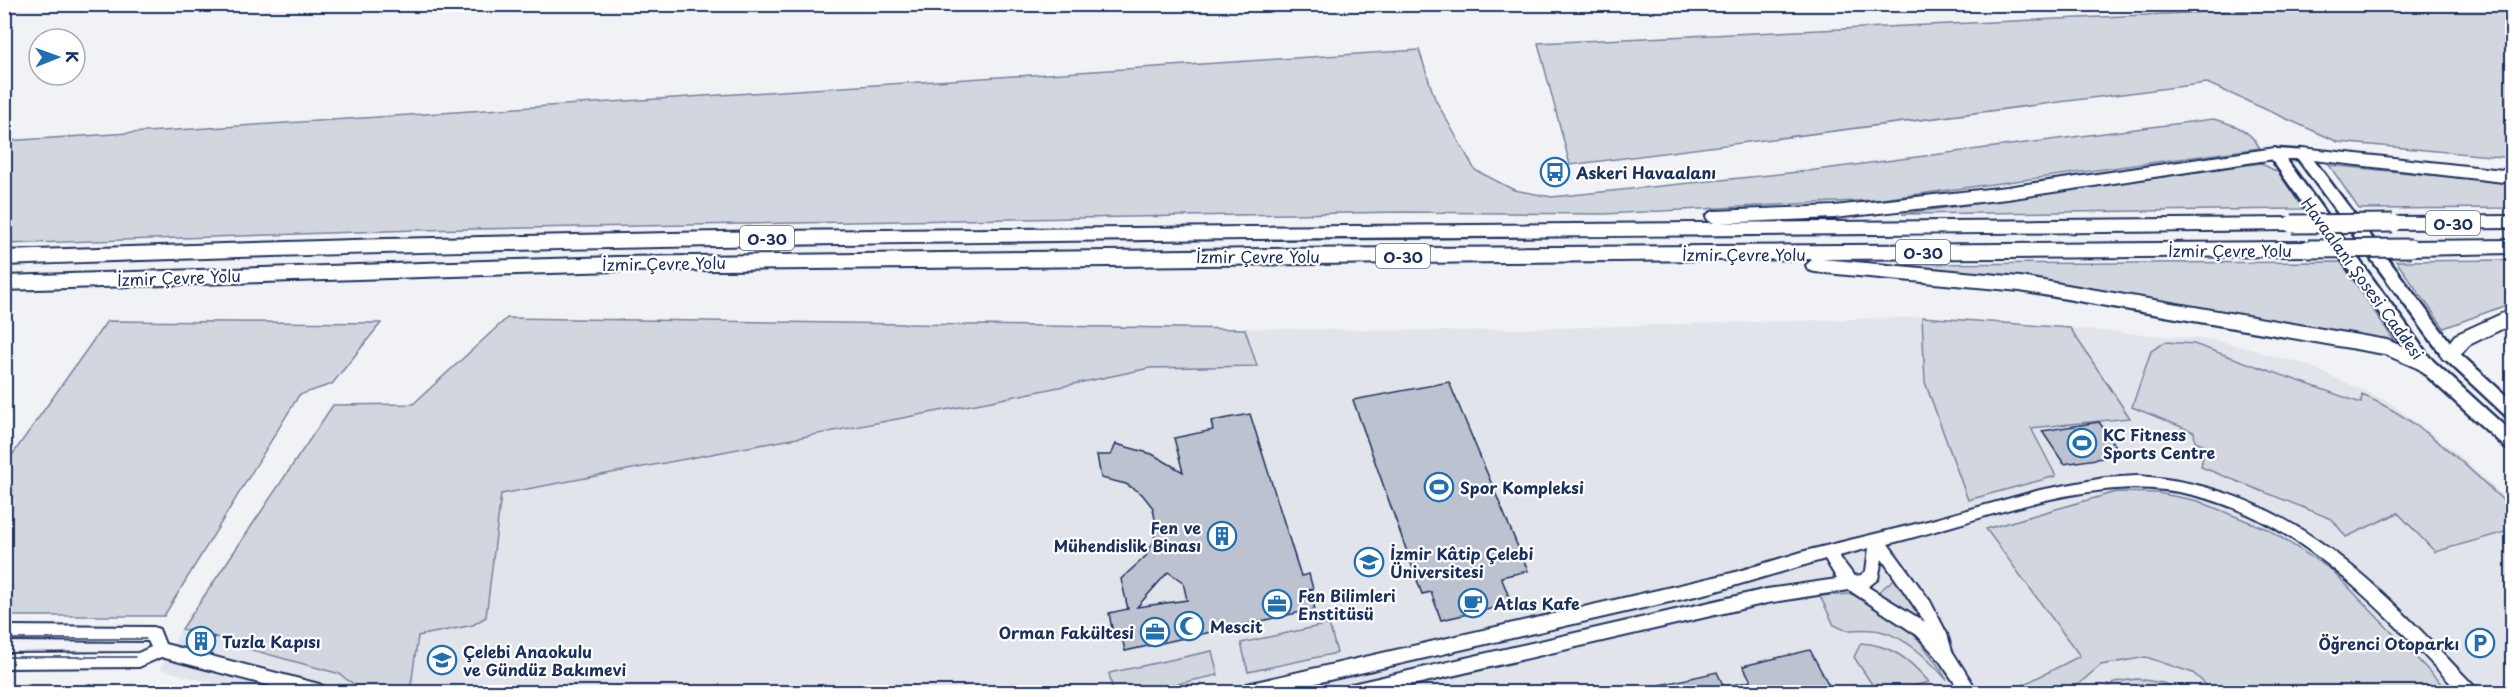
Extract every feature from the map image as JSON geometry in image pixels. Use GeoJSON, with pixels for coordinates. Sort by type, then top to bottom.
{"type":"FeatureCollection","features":[{"type":"Feature","properties":{"kind":"highway"},"geometry":{"type":"LineString","coordinates":[[1530,231],[1587,220],[1834,212],[2007,193],[2275,154]]}},
{"type":"Feature","properties":{"kind":"highway"},"geometry":{"type":"LineString","coordinates":[[2302,154],[2512,177]]}},
{"type":"Feature","properties":{"kind":"highway","name":"İzmir Çevre Yolu"},"geometry":{"type":"LineString","coordinates":[[4,258],[298,246],[1279,231],[1530,231],[2512,222]]}},
{"type":"Feature","properties":{"kind":"highway","name":"İzmir Çevre Yolu"},"geometry":{"type":"LineString","coordinates":[[4,283],[615,264],[1268,256],[1537,256],[2512,247]]}},
{"type":"Feature","properties":{"kind":"highway"},"geometry":{"type":"LineString","coordinates":[[1537,256],[1588,262],[1782,262],[2020,284],[2387,347],[2424,363]]}},
{"type":"Feature","properties":{"kind":"highway"},"geometry":{"type":"LineString","coordinates":[[2450,354],[2462,340],[2512,316]]}},
{"type":"Feature","properties":{"kind":"main road"},"geometry":{"type":"LineString","coordinates":[[2275,154],[2302,154]]}},
{"type":"Feature","properties":{"kind":"main road","name":"Havaalanı Şosesi Caddesi"},"geometry":{"type":"LineString","coordinates":[[2275,154],[2424,363],[2512,443]]}},
{"type":"Feature","properties":{"kind":"main road","name":"Havaalanı Şosesi Caddesi"},"geometry":{"type":"LineString","coordinates":[[2302,154],[2450,354],[2512,411]]}},
{"type":"Feature","properties":{"kind":"street"},"geometry":{"type":"LineString","coordinates":[[1247,693],[1285,688],[1733,580],[2068,489],[2109,481],[2135,480],[2202,491],[2272,519],[2335,557],[2361,580],[2469,693]]}},
{"type":"Feature","properties":{"kind":"street"},"geometry":{"type":"LineString","coordinates":[[1352,693],[1767,596],[1865,581],[1873,574],[1877,541]]}},
{"type":"Feature","properties":{"kind":"street"},"geometry":{"type":"LineString","coordinates":[[1877,541],[1906,577],[1936,624],[1948,657],[1970,693]]}},
{"type":"Feature","properties":{"kind":"street"},"geometry":{"type":"LineString","coordinates":[[1830,552],[1834,567],[1850,583],[1898,611],[1922,629],[1948,657]]}},
{"type":"Feature","properties":{"kind":"street"},"geometry":{"type":"LineString","coordinates":[[4,633],[153,634],[160,650]]}},
{"type":"Feature","properties":{"kind":"street"},"geometry":{"type":"LineString","coordinates":[[4,661],[139,660],[160,650],[319,693]]}},
{"type":"Feature","properties":{"kind":"shaded area"},"geometry":{"type":"Polygon","coordinates":[[[2359,5],[2512,5],[2512,158],[2338,142],[2207,83],[1570,165],[1538,43],[2359,5]]]}},
{"type":"Feature","properties":{"kind":"shaded area"},"geometry":{"type":"Polygon","coordinates":[[[1419,50],[1435,99],[1475,170],[1514,190],[1552,197],[1808,171],[2213,119],[2240,128],[2251,136],[2260,148],[1875,200],[1604,214],[1401,212],[416,230],[5,244],[5,141],[1419,50]]]}},
{"type":"Feature","properties":{"kind":"shaded area"},"geometry":{"type":"Polygon","coordinates":[[[2261,163],[2279,173],[2303,209],[1902,214],[2261,163]]]}},
{"type":"Feature","properties":{"kind":"shaded area"},"geometry":{"type":"Polygon","coordinates":[[[2329,165],[2512,183],[2512,208],[2359,209],[2329,165]]]}},
{"type":"Feature","properties":{"kind":"shaded area"},"geometry":{"type":"Polygon","coordinates":[[[2512,260],[2512,303],[2444,328],[2396,261],[2512,260]]]}},
{"type":"Feature","properties":{"kind":"shaded area"},"geometry":{"type":"Polygon","coordinates":[[[2341,262],[2395,342],[2051,281],[1898,264],[2341,262]]]}},
{"type":"Feature","properties":{"kind":"shaded area","name":"İzmir Kâtip Çelebi Üniversitesi"},"geometry":{"type":"Polygon","coordinates":[[[1922,317],[2216,340],[2307,365],[2387,401],[2451,448],[2512,504],[2512,692],[245,692],[160,669],[186,620],[333,405],[413,404],[507,318],[1447,331],[1922,317]]]}},
{"type":"Feature","properties":{"kind":"shaded area"},"geometry":{"type":"Polygon","coordinates":[[[1922,317],[2070,328],[2130,418],[2031,428],[2056,476],[1968,500],[1925,382],[1922,317]]]}},
{"type":"Feature","properties":{"kind":"shaded area"},"geometry":{"type":"Polygon","coordinates":[[[507,318],[1245,329],[1257,366],[1150,368],[992,401],[501,494],[486,617],[473,625],[418,636],[410,692],[381,692],[364,688],[340,674],[245,648],[236,642],[182,629],[333,405],[413,404],[507,318]]]}},
{"type":"Feature","properties":{"kind":"shaded area"},"geometry":{"type":"Polygon","coordinates":[[[107,321],[381,323],[332,384],[299,395],[164,616],[5,616],[5,465],[107,321]]]}},
{"type":"Feature","properties":{"kind":"shaded area"},"geometry":{"type":"Polygon","coordinates":[[[2165,342],[2194,344],[2361,403],[2362,395],[2383,405],[2423,430],[2478,476],[2512,509],[2512,530],[2435,552],[2398,513],[2346,537],[2332,519],[2201,467],[2205,445],[2195,441],[2194,432],[2132,407],[2151,351],[2165,342]]]}},
{"type":"Feature","properties":{"kind":"shaded area"},"geometry":{"type":"Polygon","coordinates":[[[2116,492],[2158,493],[2198,501],[2269,530],[2332,570],[2449,692],[2214,692],[2193,673],[2146,657],[2101,665],[2069,692],[2009,692],[2080,656],[1986,529],[2116,492]]]}},
{"type":"Feature","properties":{"kind":"shaded area"},"geometry":{"type":"Polygon","coordinates":[[[1898,576],[1935,633],[1876,594],[1898,576]]]}},
{"type":"Feature","properties":{"kind":"shaded area"},"geometry":{"type":"Polygon","coordinates":[[[1851,594],[1882,610],[1907,628],[1937,664],[1947,680],[1925,657],[1890,634],[1867,629],[1845,630],[1834,625],[1820,596],[1851,594]]]}},
{"type":"Feature","properties":{"kind":"shaded area"},"geometry":{"type":"Polygon","coordinates":[[[1329,624],[1337,653],[1248,672],[1241,643],[1329,624]]]}},
{"type":"Feature","properties":{"kind":"shaded area"},"geometry":{"type":"Polygon","coordinates":[[[1861,643],[1882,647],[1900,655],[1929,682],[1888,692],[1877,692],[1854,657],[1861,643]]]}},
{"type":"Feature","properties":{"kind":"shaded area"},"geometry":{"type":"Polygon","coordinates":[[[1212,651],[1218,675],[1139,692],[1113,692],[1109,673],[1212,651]]]}},
{"type":"Feature","properties":{"kind":"shaded area"},"geometry":{"type":"Polygon","coordinates":[[[2137,679],[2163,683],[2184,692],[2100,692],[2115,682],[2137,679]]]}},
{"type":"Feature","properties":{"kind":"building","name":"Spor Kompleksi"},"geometry":{"type":"Polygon","coordinates":[[[1449,382],[1528,571],[1501,577],[1512,604],[1441,620],[1431,592],[1422,594],[1353,400],[1449,382]]]}},
{"type":"Feature","properties":{"kind":"building","name":"Fen ve Mühendislik Binası"},"geometry":{"type":"Polygon","coordinates":[[[1250,414],[1301,576],[1309,574],[1313,589],[1309,590],[1315,609],[1125,651],[1121,632],[1113,634],[1109,613],[1128,609],[1121,579],[1146,556],[1154,541],[1156,525],[1153,508],[1142,494],[1126,484],[1101,478],[1097,455],[1111,455],[1116,444],[1152,454],[1183,472],[1174,438],[1213,430],[1211,421],[1250,414]],[[1168,572],[1137,607],[1187,600],[1183,582],[1168,572]]]}},
{"type":"Feature","properties":{"kind":"building","name":"KC Fitness Sports Centre"},"geometry":{"type":"Polygon","coordinates":[[[2099,422],[2122,455],[2064,464],[2042,431],[2099,422]]]}},
{"type":"Feature","properties":{"kind":"building","name":"Tuzla Kapısı"},"geometry":{"type":"Polygon","coordinates":[[[197,634],[214,637],[206,648],[189,645],[197,634]]]}},
{"type":"Feature","properties":{"kind":"building"},"geometry":{"type":"Polygon","coordinates":[[[1810,650],[1833,693],[1647,693],[1647,688],[1717,672],[1724,687],[1751,681],[1743,666],[1810,650]]]}},
{"type":"Feature","properties":{"kind":"tram line"},"geometry":{"type":"LineString","coordinates":[[4,639],[146,639]]}},
{"type":"Feature","properties":{"kind":"tram line"},"geometry":{"type":"LineString","coordinates":[[4,657],[135,657]]}},
{"type":"Feature","properties":{"kind":"place","name":"Askeri Havaalanı"},"geometry":{"type":"Point","coordinates":[1555,172]}},
{"type":"Feature","properties":{"kind":"place","name":"KC Fitness Sports Centre"},"geometry":{"type":"Point","coordinates":[2082,443]}},
{"type":"Feature","properties":{"kind":"place","name":"Spor Kompleksi"},"geometry":{"type":"Point","coordinates":[1439,487]}},
{"type":"Feature","properties":{"kind":"place","name":"Fen ve Mühendislik Binası"},"geometry":{"type":"Point","coordinates":[1222,536]}},
{"type":"Feature","properties":{"kind":"place","name":"İzmir Kâtip Çelebi Üniversitesi"},"geometry":{"type":"Point","coordinates":[1369,562]}},
{"type":"Feature","properties":{"kind":"place","name":"Atlas Kafe"},"geometry":{"type":"Point","coordinates":[1473,603]}},
{"type":"Feature","properties":{"kind":"place","name":"Fen Bilimleri Enstitüsü"},"geometry":{"type":"Point","coordinates":[1277,604]}},
{"type":"Feature","properties":{"kind":"place","name":"Mescit"},"geometry":{"type":"Point","coordinates":[1189,626]}},
{"type":"Feature","properties":{"kind":"place","name":"Orman Fakültesi"},"geometry":{"type":"Point","coordinates":[1155,632]}},
{"type":"Feature","properties":{"kind":"place","name":"Tuzla Kapısı"},"geometry":{"type":"Point","coordinates":[201,641]}},
{"type":"Feature","properties":{"kind":"place","name":"Öğrenci Otoparkı"},"geometry":{"type":"Point","coordinates":[2480,643]}},
{"type":"Feature","properties":{"kind":"place","name":"Çelebi Anaokulu ve Gündüz Bakımevi"},"geometry":{"type":"Point","coordinates":[442,660]}}]}
